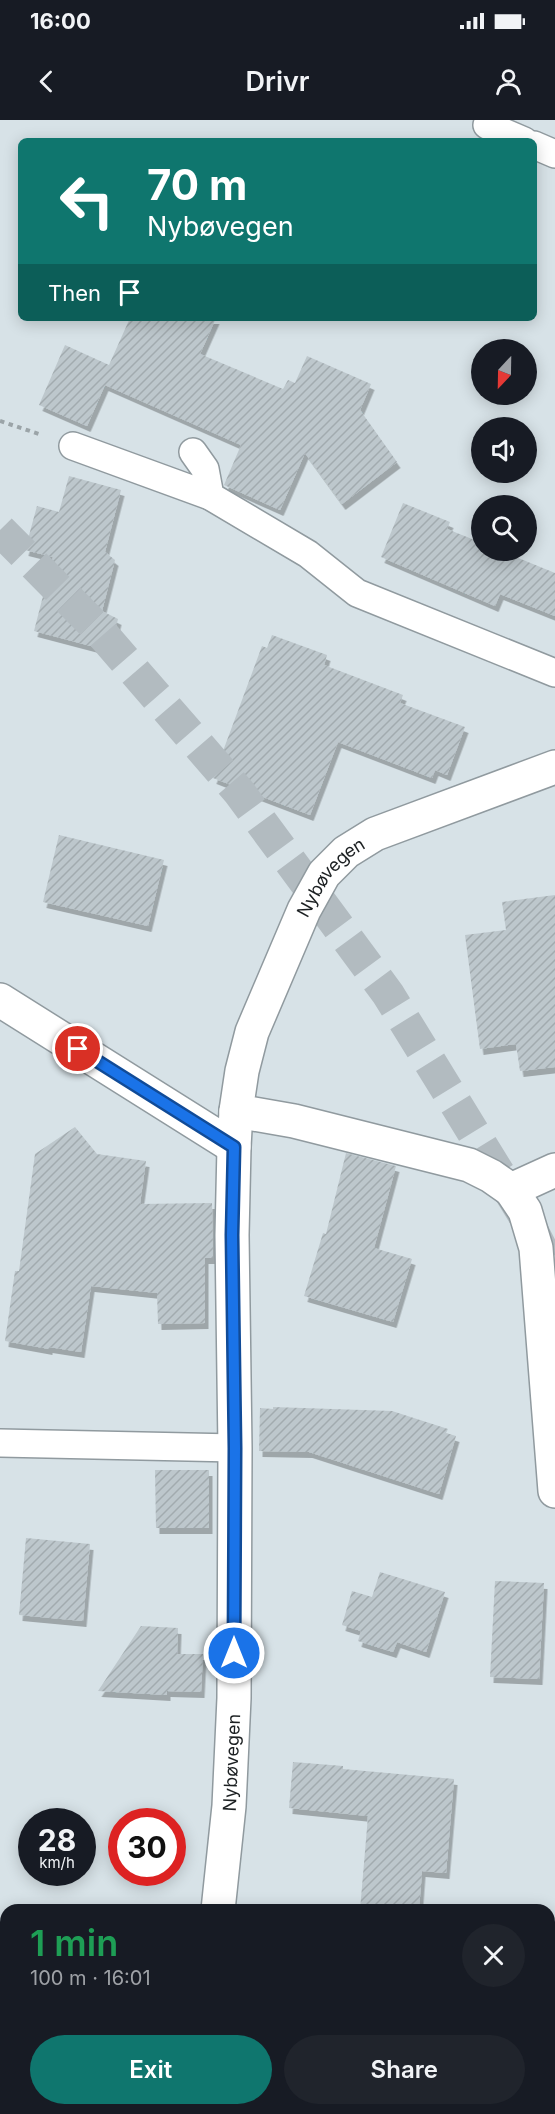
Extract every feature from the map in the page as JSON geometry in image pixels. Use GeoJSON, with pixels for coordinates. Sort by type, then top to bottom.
{"type":"FeatureCollection","features":[{"type":"Feature","properties":{"kind":"street","name":"Nybøvegen"},"geometry":{"type":"LineString","coordinates":[[219,1904],[229,1806],[234,1698],[235,1448],[232,1235],[234,1147],[242,1071],[252,1032],[304,910],[324,874],[346,852],[375,834],[555,767]]}},
{"type":"Feature","properties":{"kind":"street"},"geometry":{"type":"LineString","coordinates":[[0,1000],[234,1147]]}},
{"type":"Feature","properties":{"kind":"street"},"geometry":{"type":"LineString","coordinates":[[236,1111],[294,1121],[469,1165],[491,1176],[511,1190],[525,1211],[536,1248],[555,1491]]}},
{"type":"Feature","properties":{"kind":"street"},"geometry":{"type":"LineString","coordinates":[[511,1190],[555,1170]]}},
{"type":"Feature","properties":{"kind":"lane"},"geometry":{"type":"LineString","coordinates":[[487,125],[517,138]]}},
{"type":"Feature","properties":{"kind":"lane"},"geometry":{"type":"LineString","coordinates":[[537,146],[555,154]]}},
{"type":"Feature","properties":{"kind":"lane"},"geometry":{"type":"LineString","coordinates":[[73,446],[210,495],[308,554],[357,593],[555,673]]}},
{"type":"Feature","properties":{"kind":"lane"},"geometry":{"type":"LineString","coordinates":[[193,452],[205,470],[210,495]]}},
{"type":"Feature","properties":{"kind":"lane"},"geometry":{"type":"LineString","coordinates":[[0,1443],[235,1448]]}},
{"type":"Feature","properties":{"kind":"building"},"geometry":{"type":"Polygon","coordinates":[[[129,321],[215,321],[200,354],[283,389],[288,380],[295,383],[307,356],[371,384],[360,410],[397,462],[342,504],[305,453],[280,510],[224,485],[241,445],[105,385],[87,426],[39,405],[65,345],[109,365],[129,321]]]}},
{"type":"Feature","properties":{"kind":"building"},"geometry":{"type":"Polygon","coordinates":[[[69,476],[121,490],[105,552],[115,560],[102,611],[118,619],[110,651],[34,631],[53,557],[25,550],[37,506],[59,512],[69,476]]]}},
{"type":"Feature","properties":{"kind":"building"},"geometry":{"type":"Polygon","coordinates":[[[403,503],[450,522],[447,529],[471,539],[471,561],[526,561],[555,573],[555,616],[500,594],[495,606],[381,557],[403,503]]]}},
{"type":"Feature","properties":{"kind":"building"},"geometry":{"type":"Polygon","coordinates":[[[272,635],[327,655],[324,665],[403,695],[400,703],[465,727],[447,775],[435,770],[432,778],[338,742],[310,815],[213,778],[262,646],[267,648],[272,635]]]}},
{"type":"Feature","properties":{"kind":"building"},"geometry":{"type":"Polygon","coordinates":[[[59,835],[164,860],[148,926],[43,902],[59,835]]]}},
{"type":"Feature","properties":{"kind":"building"},"geometry":{"type":"Polygon","coordinates":[[[555,895],[555,1067],[520,1071],[516,1044],[480,1049],[465,935],[506,930],[502,902],[555,895]]]}},
{"type":"Feature","properties":{"kind":"building"},"geometry":{"type":"Polygon","coordinates":[[[75,1127],[97,1154],[146,1161],[140,1204],[212,1203],[213,1258],[205,1258],[205,1323],[158,1324],[157,1293],[91,1286],[81,1352],[5,1341],[15,1271],[19,1271],[35,1154],[75,1127]]]}},
{"type":"Feature","properties":{"kind":"building"},"geometry":{"type":"Polygon","coordinates":[[[346,1153],[396,1166],[374,1248],[412,1259],[393,1322],[304,1296],[323,1233],[326,1234],[346,1153]]]}},
{"type":"Feature","properties":{"kind":"building"},"geometry":{"type":"Polygon","coordinates":[[[273,1407],[392,1411],[448,1429],[446,1433],[456,1436],[439,1494],[309,1452],[259,1451],[260,1408],[273,1409],[273,1407]]]}},
{"type":"Feature","properties":{"kind":"building"},"geometry":{"type":"Polygon","coordinates":[[[155,1470],[209,1470],[209,1528],[156,1528],[155,1470]]]}},
{"type":"Feature","properties":{"kind":"building"},"geometry":{"type":"Polygon","coordinates":[[[26,1538],[90,1544],[83,1621],[19,1615],[26,1538]]]}},
{"type":"Feature","properties":{"kind":"building"},"geometry":{"type":"Polygon","coordinates":[[[380,1572],[445,1592],[426,1652],[397,1642],[393,1652],[358,1641],[361,1631],[342,1625],[352,1591],[372,1597],[380,1572]]]}},
{"type":"Feature","properties":{"kind":"building"},"geometry":{"type":"Polygon","coordinates":[[[495,1581],[544,1583],[539,1679],[490,1677],[495,1581]]]}},
{"type":"Feature","properties":{"kind":"building"},"geometry":{"type":"Polygon","coordinates":[[[141,1626],[178,1628],[177,1654],[203,1654],[201,1692],[167,1691],[167,1695],[98,1691],[141,1626]]]}},
{"type":"Feature","properties":{"kind":"building"},"geometry":{"type":"Polygon","coordinates":[[[293,1762],[454,1779],[446,1873],[422,1871],[419,1904],[361,1904],[368,1816],[289,1808],[293,1762]]]}},
{"type":"Feature","properties":{"kind":"tunnel"},"geometry":{"type":"LineString","coordinates":[[0,530],[97,628],[239,792],[388,994],[523,1213],[555,1276]]}},
{"type":"Feature","properties":{"kind":"route"},"geometry":{"type":"LineString","coordinates":[[78,1049],[234,1147],[232,1235],[235,1448],[234,1653]]}}]}
